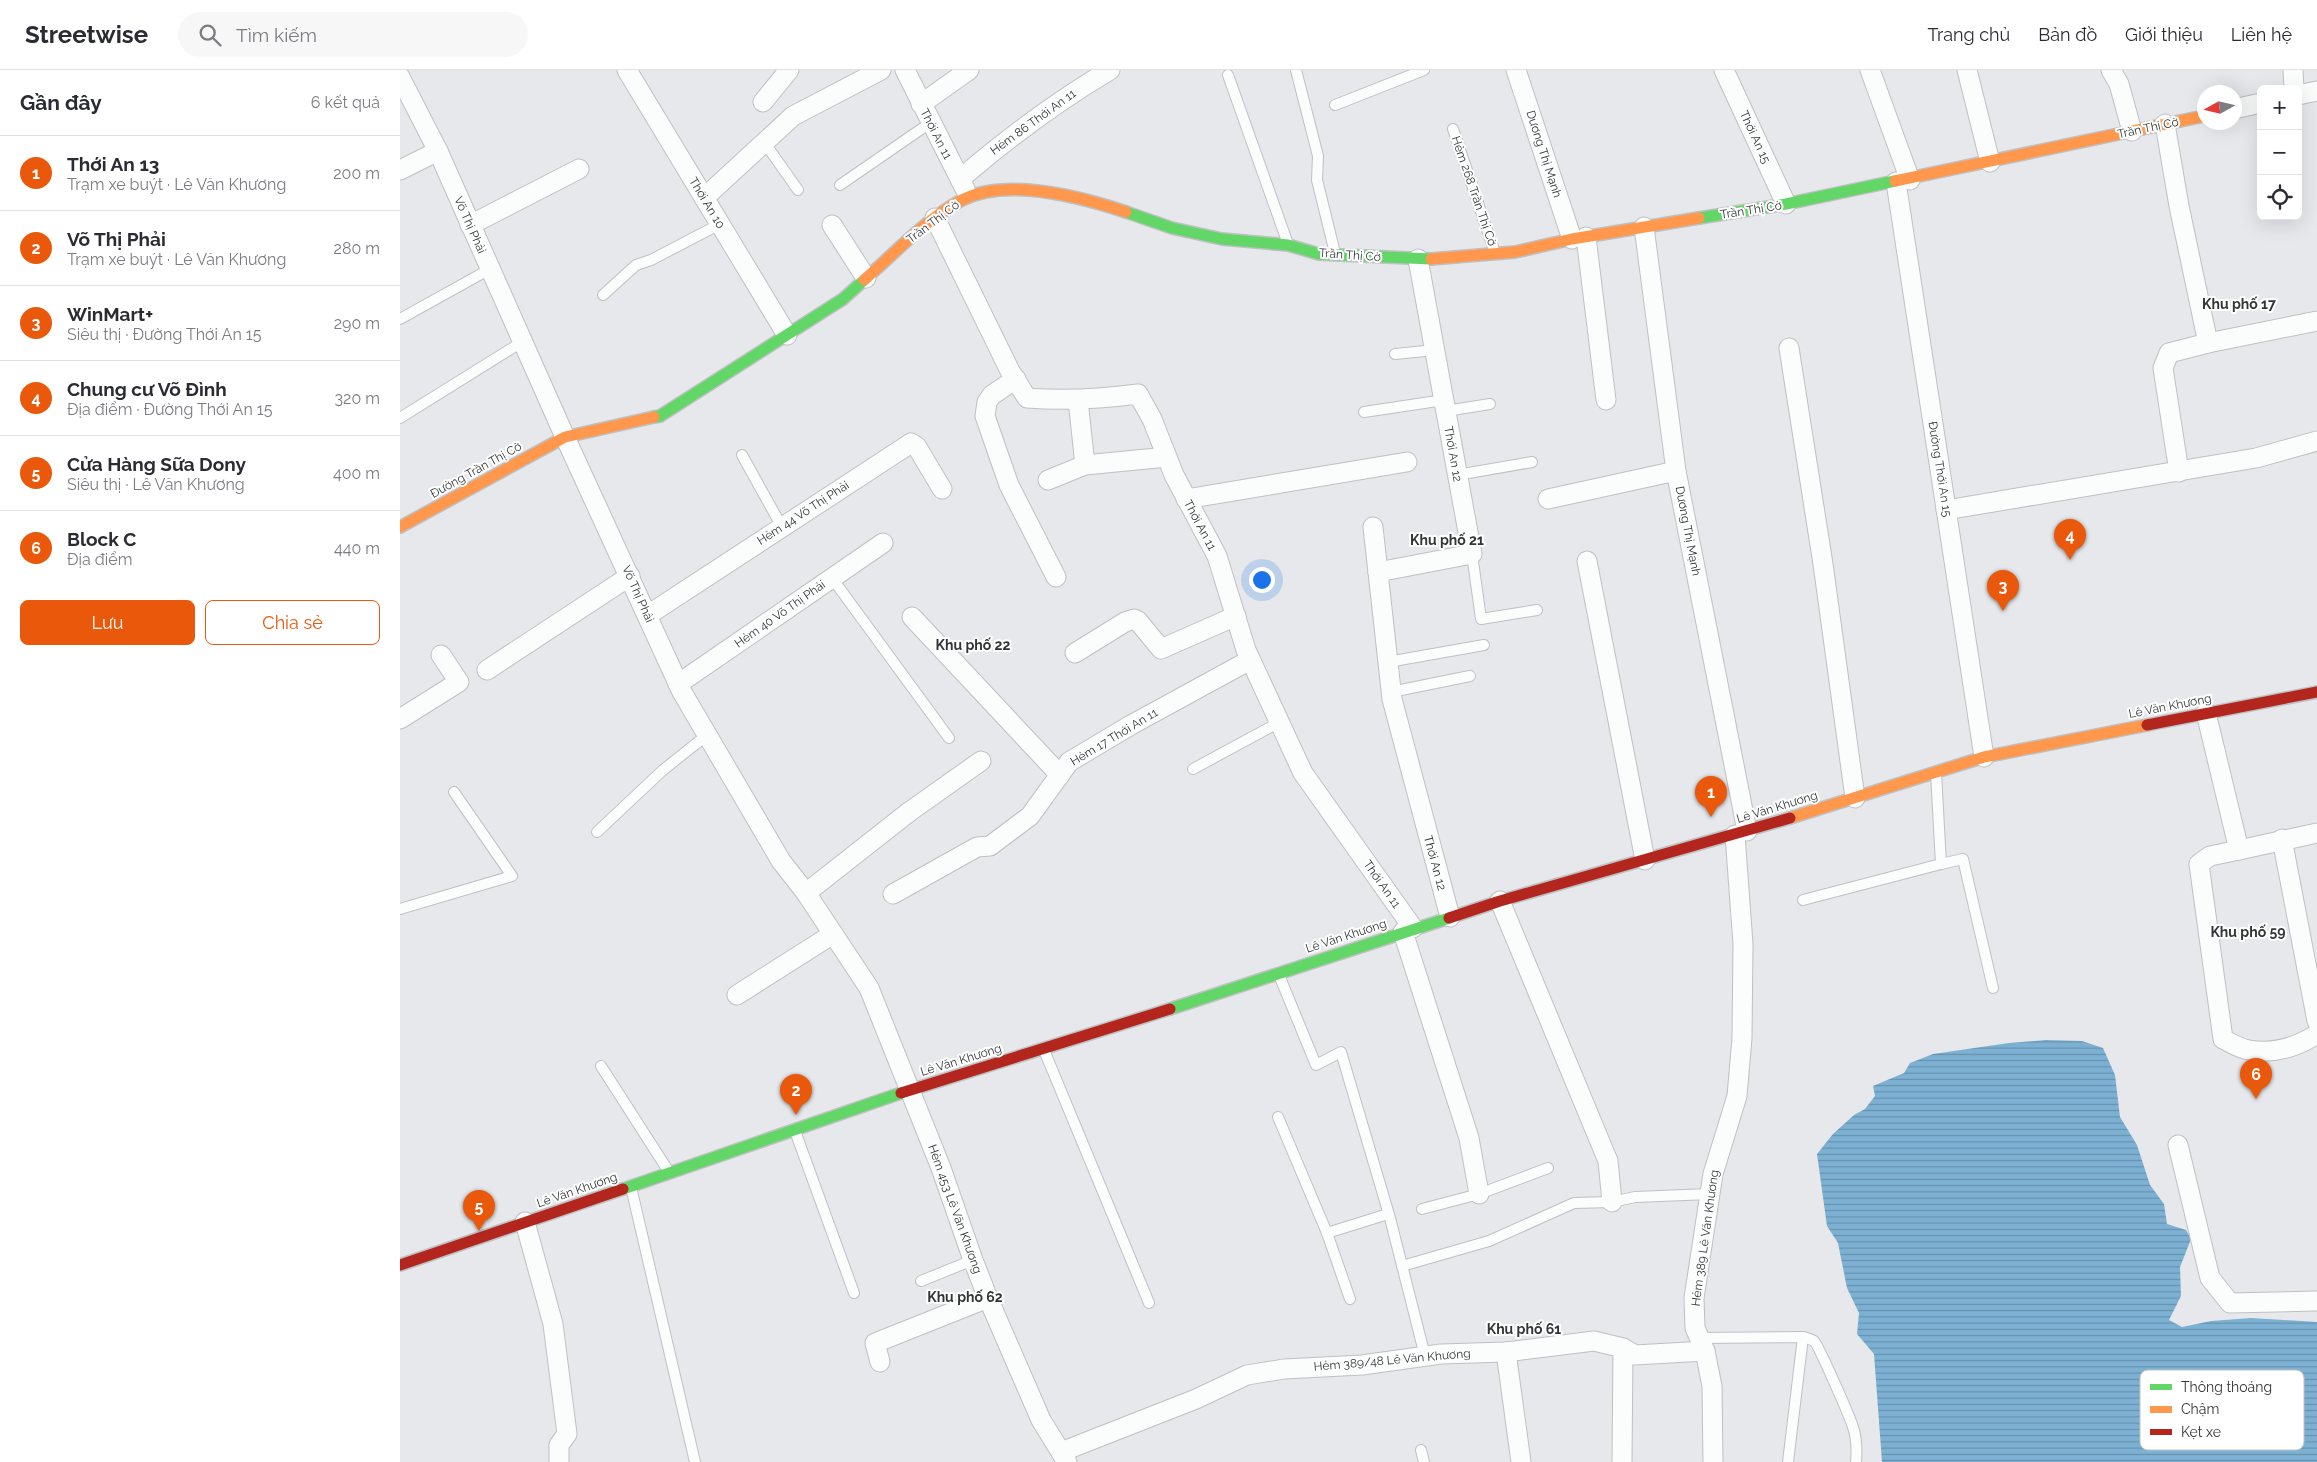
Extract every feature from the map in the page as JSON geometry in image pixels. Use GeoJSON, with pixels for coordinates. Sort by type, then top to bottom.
{"type":"FeatureCollection","features":[{"type":"Feature","properties":{"kind":"main road","name":"Trần Thị Cờ"},"geometry":{"type":"LineString","coordinates":[[565,437],[660,416],[843,299],[935,218],[969,197],[989,190],[1052,192],[1116,209],[1172,228],[1222,239],[1288,245],[1319,254],[1418,259],[1515,252],[1579,238],[1786,204],[1903,181],[2197,117]]}},
{"type":"Feature","properties":{"kind":"main road","name":"Đường Trần Thị Cờ"},"geometry":{"type":"LineString","coordinates":[[400,527],[565,437]]}},
{"type":"Feature","properties":{"kind":"main road","name":"Lê Văn Khương"},"geometry":{"type":"LineString","coordinates":[[400,1265],[910,1090],[1044,1049],[1500,901],[1741,833],[1984,757],[2317,692]]}},
{"type":"Feature","properties":{"kind":"street","name":"Thới An 10"},"geometry":{"type":"LineString","coordinates":[[627,70],[787,335]]}},
{"type":"Feature","properties":{"kind":"street"},"geometry":{"type":"LineString","coordinates":[[763,102],[789,70]]}},
{"type":"Feature","properties":{"kind":"street"},"geometry":{"type":"LineString","coordinates":[[704,198],[793,116],[881,70]]}},
{"type":"Feature","properties":{"kind":"street","name":"Thới An 11"},"geometry":{"type":"LineString","coordinates":[[905,70],[930,123],[969,197]]}},
{"type":"Feature","properties":{"kind":"street"},"geometry":{"type":"LineString","coordinates":[[921,104],[969,70]]}},
{"type":"Feature","properties":{"kind":"street","name":"Hẻm 86 Thới An 11"},"geometry":{"type":"LineString","coordinates":[[960,179],[1001,143],[1060,99],[1110,70]]}},
{"type":"Feature","properties":{"kind":"street","name":"Dương Thị Mạnh"},"geometry":{"type":"LineString","coordinates":[[1516,70],[1579,238],[1606,400]]}},
{"type":"Feature","properties":{"kind":"street","name":"Thới An 15"},"geometry":{"type":"LineString","coordinates":[[1724,70],[1786,204]]}},
{"type":"Feature","properties":{"kind":"street","name":"Đường Thới An 15"},"geometry":{"type":"LineString","coordinates":[[1870,70],[1903,181],[1946,510],[1984,757]]}},
{"type":"Feature","properties":{"kind":"street"},"geometry":{"type":"LineString","coordinates":[[1967,70],[1990,162]]}},
{"type":"Feature","properties":{"kind":"street"},"geometry":{"type":"LineString","coordinates":[[2111,70],[2119,84],[2132,131]]}},
{"type":"Feature","properties":{"kind":"street"},"geometry":{"type":"LineString","coordinates":[[2293,70],[2294,85]]}},
{"type":"Feature","properties":{"kind":"street","name":"Võ Thị Phải"},"geometry":{"type":"LineString","coordinates":[[402,84],[438,151],[522,342],[678,684],[781,862],[806,893],[869,988],[910,1090]]}},
{"type":"Feature","properties":{"kind":"street"},"geometry":{"type":"LineString","coordinates":[[2302,94],[2317,91]]}},
{"type":"Feature","properties":{"kind":"street"},"geometry":{"type":"LineString","coordinates":[[2242,107],[2257,104]]}},
{"type":"Feature","properties":{"kind":"street"},"geometry":{"type":"LineString","coordinates":[[2165,124],[2179,206],[2208,343]]}},
{"type":"Feature","properties":{"kind":"street"},"geometry":{"type":"LineString","coordinates":[[400,170],[438,151]]}},
{"type":"Feature","properties":{"kind":"street"},"geometry":{"type":"LineString","coordinates":[[470,225],[579,169]]}},
{"type":"Feature","properties":{"kind":"street","name":"Thới An 11"},"geometry":{"type":"LineString","coordinates":[[935,218],[1027,398],[1078,400],[1138,394],[1152,419],[1186,499],[1217,556],[1250,660],[1278,723],[1304,773],[1408,930],[1469,1138],[1479,1194]]}},
{"type":"Feature","properties":{"kind":"street"},"geometry":{"type":"LineString","coordinates":[[832,225],[866,278]]}},
{"type":"Feature","properties":{"kind":"street","name":"Dương Thị Mạnh"},"geometry":{"type":"LineString","coordinates":[[1644,228],[1676,471],[1741,833]]}},
{"type":"Feature","properties":{"kind":"street","name":"Thới An 12"},"geometry":{"type":"LineString","coordinates":[[1418,259],[1472,554]]}},
{"type":"Feature","properties":{"kind":"street"},"geometry":{"type":"LineString","coordinates":[[2179,472],[2164,364],[2170,353],[2208,343],[2317,321]]}},
{"type":"Feature","properties":{"kind":"street"},"geometry":{"type":"LineString","coordinates":[[1789,348],[1823,564],[1855,798]]}},
{"type":"Feature","properties":{"kind":"street"},"geometry":{"type":"LineString","coordinates":[[1016,379],[992,395],[987,402],[985,416],[1009,485],[1056,577]]}},
{"type":"Feature","properties":{"kind":"street"},"geometry":{"type":"LineString","coordinates":[[1078,400],[1085,465]]}},
{"type":"Feature","properties":{"kind":"street"},"geometry":{"type":"LineString","coordinates":[[1946,510],[2256,458],[2317,441]]}},
{"type":"Feature","properties":{"kind":"street","name":"Hẻm 44 Võ Thị Phải"},"geometry":{"type":"LineString","coordinates":[[648,615],[911,442],[918,447],[942,489]]}},
{"type":"Feature","properties":{"kind":"street"},"geometry":{"type":"LineString","coordinates":[[1048,480],[1085,465],[1167,457]]}},
{"type":"Feature","properties":{"kind":"street"},"geometry":{"type":"LineString","coordinates":[[1186,499],[1407,462]]}},
{"type":"Feature","properties":{"kind":"street"},"geometry":{"type":"LineString","coordinates":[[1548,498],[1676,471]]}},
{"type":"Feature","properties":{"kind":"street","name":"Thới An 12"},"geometry":{"type":"LineString","coordinates":[[1373,527],[1391,692],[1450,918]]}},
{"type":"Feature","properties":{"kind":"street","name":"Hẻm 40 Võ Thị Phải"},"geometry":{"type":"LineString","coordinates":[[678,684],[883,543]]}},
{"type":"Feature","properties":{"kind":"street"},"geometry":{"type":"LineString","coordinates":[[1378,572],[1472,554]]}},
{"type":"Feature","properties":{"kind":"street"},"geometry":{"type":"LineString","coordinates":[[1587,561],[1645,860]]}},
{"type":"Feature","properties":{"kind":"street"},"geometry":{"type":"LineString","coordinates":[[487,670],[630,576]]}},
{"type":"Feature","properties":{"kind":"street"},"geometry":{"type":"LineString","coordinates":[[1075,653],[1125,622],[1134,619],[1138,621],[1161,649],[1236,616]]}},
{"type":"Feature","properties":{"kind":"street"},"geometry":{"type":"LineString","coordinates":[[912,617],[1060,775]]}},
{"type":"Feature","properties":{"kind":"street"},"geometry":{"type":"LineString","coordinates":[[400,718],[459,682],[441,655]]}},
{"type":"Feature","properties":{"kind":"street","name":"Hẻm 17 Thới An 11"},"geometry":{"type":"LineString","coordinates":[[893,894],[976,847],[990,846],[1030,816],[1069,762],[1250,660]]}},
{"type":"Feature","properties":{"kind":"street"},"geometry":{"type":"LineString","coordinates":[[2206,713],[2239,850]]}},
{"type":"Feature","properties":{"kind":"street"},"geometry":{"type":"LineString","coordinates":[[806,893],[909,812],[981,761]]}},
{"type":"Feature","properties":{"kind":"street"},"geometry":{"type":"LineString","coordinates":[[2317,832],[2210,856],[2199,864],[2223,1039],[2247,1050],[2276,1052],[2306,1041],[2317,1034]]}},
{"type":"Feature","properties":{"kind":"street","name":"Hẻm 389 Lê Văn Khương"},"geometry":{"type":"LineString","coordinates":[[1713,1462],[1712,1386],[1702,1345],[1695,1328],[1694,1298],[1713,1174],[1737,1096],[1742,1038],[1741,833]]}},
{"type":"Feature","properties":{"kind":"street"},"geometry":{"type":"LineString","coordinates":[[2282,839],[2317,1021]]}},
{"type":"Feature","properties":{"kind":"street"},"geometry":{"type":"LineString","coordinates":[[1500,901],[1608,1161],[1612,1202]]}},
{"type":"Feature","properties":{"kind":"street"},"geometry":{"type":"LineString","coordinates":[[737,995],[833,934]]}},
{"type":"Feature","properties":{"kind":"street","name":"Hẻm 453 Lê Văn Khương"},"geometry":{"type":"LineString","coordinates":[[910,1090],[941,1168],[972,1260],[1041,1420],[1064,1457]]}},
{"type":"Feature","properties":{"kind":"street"},"geometry":{"type":"LineString","coordinates":[[2178,1146],[2210,1278],[2230,1303],[2317,1300]]}},
{"type":"Feature","properties":{"kind":"street"},"geometry":{"type":"LineString","coordinates":[[525,1222],[553,1324],[568,1434],[559,1445],[559,1462]]}},
{"type":"Feature","properties":{"kind":"street"},"geometry":{"type":"LineString","coordinates":[[880,1362],[875,1343],[988,1298]]}},
{"type":"Feature","properties":{"kind":"street","name":"Hẻm 389/48 Lê Văn Khương"},"geometry":{"type":"LineString","coordinates":[[1064,1457],[1247,1375],[1284,1369],[1362,1365],[1425,1356],[1506,1352],[1594,1341],[1623,1348],[1636,1355],[1702,1345]]}},
{"type":"Feature","properties":{"kind":"street"},"geometry":{"type":"LineString","coordinates":[[1622,1462],[1623,1348]]}},
{"type":"Feature","properties":{"kind":"street"},"geometry":{"type":"LineString","coordinates":[[1506,1352],[1521,1462]]}},
{"type":"Feature","properties":{"kind":"lane"},"geometry":{"type":"LineString","coordinates":[[1296,70],[1318,156],[1317,180],[1336,254]]}},
{"type":"Feature","properties":{"kind":"lane"},"geometry":{"type":"LineString","coordinates":[[1335,105],[1424,70]]}},
{"type":"Feature","properties":{"kind":"lane"},"geometry":{"type":"LineString","coordinates":[[1228,75],[1288,245]]}},
{"type":"Feature","properties":{"kind":"lane"},"geometry":{"type":"LineString","coordinates":[[840,184],[930,123]]}},
{"type":"Feature","properties":{"kind":"lane","name":"Hẻm 268 Trần Thị Cờ"},"geometry":{"type":"LineString","coordinates":[[1453,129],[1496,254]]}},
{"type":"Feature","properties":{"kind":"lane"},"geometry":{"type":"LineString","coordinates":[[764,142],[798,190]]}},
{"type":"Feature","properties":{"kind":"lane"},"geometry":{"type":"LineString","coordinates":[[602,295],[636,265],[651,260],[720,224]]}},
{"type":"Feature","properties":{"kind":"lane"},"geometry":{"type":"LineString","coordinates":[[400,319],[490,269]]}},
{"type":"Feature","properties":{"kind":"lane"},"geometry":{"type":"LineString","coordinates":[[400,418],[522,342]]}},
{"type":"Feature","properties":{"kind":"lane"},"geometry":{"type":"LineString","coordinates":[[1395,354],[1435,350]]}},
{"type":"Feature","properties":{"kind":"lane"},"geometry":{"type":"LineString","coordinates":[[1364,412],[1490,404]]}},
{"type":"Feature","properties":{"kind":"lane"},"geometry":{"type":"LineString","coordinates":[[742,455],[782,526]]}},
{"type":"Feature","properties":{"kind":"lane"},"geometry":{"type":"LineString","coordinates":[[1457,475],[1532,462]]}},
{"type":"Feature","properties":{"kind":"lane"},"geometry":{"type":"LineString","coordinates":[[1472,554],[1481,619],[1537,610]]}},
{"type":"Feature","properties":{"kind":"lane"},"geometry":{"type":"LineString","coordinates":[[832,578],[949,738]]}},
{"type":"Feature","properties":{"kind":"lane"},"geometry":{"type":"LineString","coordinates":[[1388,662],[1484,645]]}},
{"type":"Feature","properties":{"kind":"lane"},"geometry":{"type":"LineString","coordinates":[[1391,692],[1470,676]]}},
{"type":"Feature","properties":{"kind":"lane"},"geometry":{"type":"LineString","coordinates":[[1193,769],[1278,723]]}},
{"type":"Feature","properties":{"kind":"lane"},"geometry":{"type":"LineString","coordinates":[[597,832],[663,770],[707,735]]}},
{"type":"Feature","properties":{"kind":"lane"},"geometry":{"type":"LineString","coordinates":[[1936,772],[1941,864]]}},
{"type":"Feature","properties":{"kind":"lane"},"geometry":{"type":"LineString","coordinates":[[400,908],[512,876],[454,792]]}},
{"type":"Feature","properties":{"kind":"lane"},"geometry":{"type":"LineString","coordinates":[[1803,900],[1963,860],[1994,988]]}},
{"type":"Feature","properties":{"kind":"lane"},"geometry":{"type":"LineString","coordinates":[[1278,973],[1316,1065],[1341,1052],[1388,1214],[1425,1356]]}},
{"type":"Feature","properties":{"kind":"lane"},"geometry":{"type":"LineString","coordinates":[[1044,1049],[1149,1303]]}},
{"type":"Feature","properties":{"kind":"lane"},"geometry":{"type":"LineString","coordinates":[[601,1066],[669,1172]]}},
{"type":"Feature","properties":{"kind":"lane"},"geometry":{"type":"LineString","coordinates":[[1278,1117],[1327,1233],[1350,1298]]}},
{"type":"Feature","properties":{"kind":"lane"},"geometry":{"type":"LineString","coordinates":[[794,1130],[854,1293]]}},
{"type":"Feature","properties":{"kind":"lane"},"geometry":{"type":"LineString","coordinates":[[1422,1209],[1479,1194],[1548,1168]]}},
{"type":"Feature","properties":{"kind":"lane"},"geometry":{"type":"LineString","coordinates":[[631,1186],[695,1462]]}},
{"type":"Feature","properties":{"kind":"lane"},"geometry":{"type":"LineString","coordinates":[[1402,1266],[1489,1241],[1574,1203],[1612,1202],[1634,1197],[1710,1194]]}},
{"type":"Feature","properties":{"kind":"lane"},"geometry":{"type":"LineString","coordinates":[[1327,1233],[1388,1214]]}},
{"type":"Feature","properties":{"kind":"lane"},"geometry":{"type":"LineString","coordinates":[[921,1281],[972,1260]]}},
{"type":"Feature","properties":{"kind":"lane"},"geometry":{"type":"LineString","coordinates":[[1788,1462],[1803,1337]]}},
{"type":"Feature","properties":{"kind":"lane"},"geometry":{"type":"LineString","coordinates":[[1702,1345],[1803,1337],[1814,1342],[1822,1352],[1832,1380],[1847,1412],[1857,1446],[1856,1462]]}},
{"type":"Feature","properties":{"kind":"lane"},"geometry":{"type":"LineString","coordinates":[[1421,1450],[1424,1462]]}},
{"type":"Feature","properties":{"kind":"water"},"geometry":{"type":"Polygon","coordinates":[[[2046,1040],[2082,1041],[2103,1048],[2115,1075],[2120,1117],[2137,1145],[2150,1185],[2164,1204],[2167,1224],[2186,1230],[2191,1239],[2180,1267],[2181,1296],[2169,1320],[2182,1327],[2211,1321],[2251,1318],[2317,1322],[2317,1462],[1882,1462],[1874,1354],[1857,1334],[1859,1313],[1847,1288],[1838,1243],[1827,1226],[1817,1154],[1833,1134],[1854,1115],[1865,1109],[1875,1096],[1873,1086],[1904,1073],[1910,1063],[1933,1054],[2009,1043],[2046,1040]]]}},
{"type":"Feature","properties":{"kind":"traffic: fast"},"geometry":{"type":"LineString","coordinates":[[1699,218],[1786,204],[1895,181]]}},
{"type":"Feature","properties":{"kind":"traffic: fast"},"geometry":{"type":"LineString","coordinates":[[1126,212],[1172,228],[1222,239],[1288,245],[1319,254],[1431,259]]}},
{"type":"Feature","properties":{"kind":"traffic: fast"},"geometry":{"type":"LineString","coordinates":[[654,417],[660,416],[843,299],[864,280]]}},
{"type":"Feature","properties":{"kind":"traffic: fast"},"geometry":{"type":"LineString","coordinates":[[1170,1009],[1449,918]]}},
{"type":"Feature","properties":{"kind":"traffic: fast"},"geometry":{"type":"LineString","coordinates":[[623,1189],[901,1093]]}},
{"type":"Feature","properties":{"kind":"traffic: slow"},"geometry":{"type":"LineString","coordinates":[[1895,181],[2197,117]]}},
{"type":"Feature","properties":{"kind":"traffic: slow"},"geometry":{"type":"LineString","coordinates":[[864,280],[936,216],[962,200],[980,193],[1000,190],[1044,192],[1088,201],[1126,212]]}},
{"type":"Feature","properties":{"kind":"traffic: slow"},"geometry":{"type":"LineString","coordinates":[[1431,259],[1515,252],[1572,239],[1699,218]]}},
{"type":"Feature","properties":{"kind":"traffic: slow"},"geometry":{"type":"LineString","coordinates":[[400,527],[565,437],[654,417]]}},
{"type":"Feature","properties":{"kind":"traffic: slow"},"geometry":{"type":"LineString","coordinates":[[1790,818],[1984,757],[2147,725]]}},
{"type":"Feature","properties":{"kind":"traffic: jam"},"geometry":{"type":"LineString","coordinates":[[2147,725],[2317,692]]}},
{"type":"Feature","properties":{"kind":"traffic: jam"},"geometry":{"type":"LineString","coordinates":[[1449,918],[1500,901],[1790,818]]}},
{"type":"Feature","properties":{"kind":"traffic: jam"},"geometry":{"type":"LineString","coordinates":[[901,1093],[1170,1009]]}},
{"type":"Feature","properties":{"kind":"traffic: jam"},"geometry":{"type":"LineString","coordinates":[[400,1265],[623,1189]]}},
{"type":"Feature","properties":{"kind":"place","name":"Chung cư Võ Đình"},"geometry":{"type":"Point","coordinates":[2070,560]}},
{"type":"Feature","properties":{"kind":"place","name":"WinMart+"},"geometry":{"type":"Point","coordinates":[2003,611]}},
{"type":"Feature","properties":{"kind":"place","name":"Thới An 13"},"geometry":{"type":"Point","coordinates":[1711,817]}},
{"type":"Feature","properties":{"kind":"place","name":"Block C"},"geometry":{"type":"Point","coordinates":[2256,1099]}},
{"type":"Feature","properties":{"kind":"place","name":"Võ Thị Phải"},"geometry":{"type":"Point","coordinates":[796,1115]}},
{"type":"Feature","properties":{"kind":"place","name":"Cửa Hàng Sữa Dony"},"geometry":{"type":"Point","coordinates":[479,1231]}},
{"type":"Feature","properties":{"kind":"district","name":"Khu phố 17"},"geometry":{"type":"Point","coordinates":[2239,304]}},
{"type":"Feature","properties":{"kind":"district","name":"Khu phố 21"},"geometry":{"type":"Point","coordinates":[1447,540]}},
{"type":"Feature","properties":{"kind":"district","name":"Khu phố 22"},"geometry":{"type":"Point","coordinates":[973,645]}},
{"type":"Feature","properties":{"kind":"district","name":"Khu phố 59"},"geometry":{"type":"Point","coordinates":[2248,932]}},
{"type":"Feature","properties":{"kind":"district","name":"Khu phố 62"},"geometry":{"type":"Point","coordinates":[965,1297]}},
{"type":"Feature","properties":{"kind":"district","name":"Khu phố 61"},"geometry":{"type":"Point","coordinates":[1524,1329]}}]}
